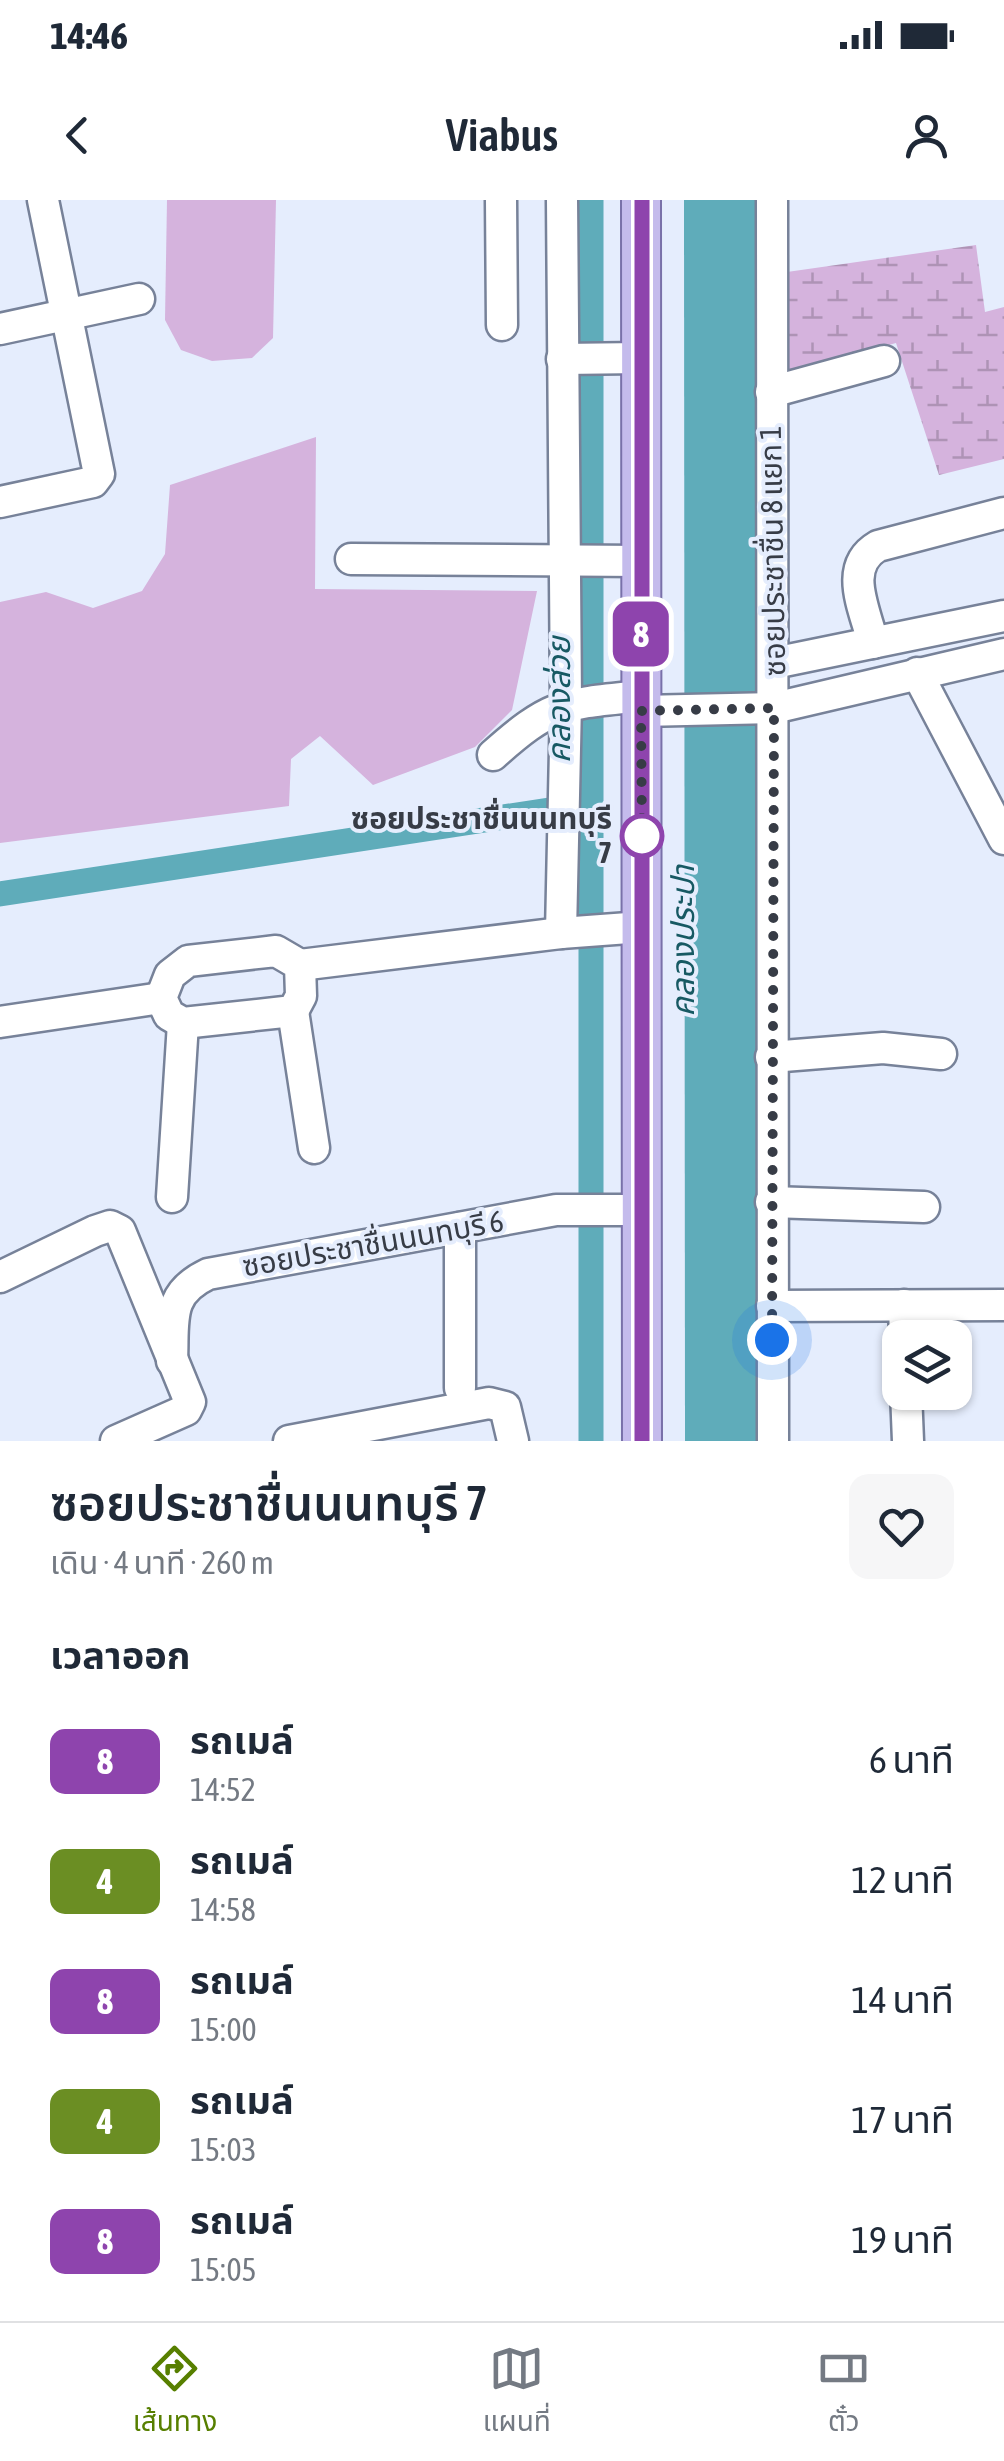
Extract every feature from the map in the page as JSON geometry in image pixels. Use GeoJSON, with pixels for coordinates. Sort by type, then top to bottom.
{"type":"FeatureCollection","features":[{"type":"Feature","properties":{"kind":"main road"},"geometry":{"type":"LineString","coordinates":[[642,200],[624,358],[627,562],[641,704],[625,929],[626,1210],[642,1441]]}},
{"type":"Feature","properties":{"kind":"street"},"geometry":{"type":"LineString","coordinates":[[0,502],[93,482],[100,464],[43,200]]}},
{"type":"Feature","properties":{"kind":"street"},"geometry":{"type":"LineString","coordinates":[[501,200],[502,325]]}},
{"type":"Feature","properties":{"kind":"street"},"geometry":{"type":"LineString","coordinates":[[562,200],[568,359],[571,702],[565,783],[567,932]]}},
{"type":"Feature","properties":{"kind":"street","name":"ซอยประชาชื่น 8 แยก 1"},"geometry":{"type":"LineString","coordinates":[[772,200],[772,1441]]}},
{"type":"Feature","properties":{"kind":"street"},"geometry":{"type":"LineString","coordinates":[[0,328],[138,299]]}},
{"type":"Feature","properties":{"kind":"street"},"geometry":{"type":"LineString","coordinates":[[568,359],[624,358]]}},
{"type":"Feature","properties":{"kind":"street"},"geometry":{"type":"LineString","coordinates":[[771,392],[884,361]]}},
{"type":"Feature","properties":{"kind":"street"},"geometry":{"type":"LineString","coordinates":[[874,644],[856,570],[864,554],[878,546],[1004,513]]}},
{"type":"Feature","properties":{"kind":"street"},"geometry":{"type":"LineString","coordinates":[[351,560],[627,562]]}},
{"type":"Feature","properties":{"kind":"street"},"geometry":{"type":"LineString","coordinates":[[774,664],[1004,616]]}},
{"type":"Feature","properties":{"kind":"street"},"geometry":{"type":"LineString","coordinates":[[493,755],[536,717],[571,702],[772,708],[1004,654]]}},
{"type":"Feature","properties":{"kind":"street"},"geometry":{"type":"LineString","coordinates":[[917,674],[1004,839]]}},
{"type":"Feature","properties":{"kind":"street"},"geometry":{"type":"LineString","coordinates":[[292,1011],[183,1023],[170,1015],[161,998],[170,975],[188,961],[276,951],[300,965],[567,932],[625,929]]}},
{"type":"Feature","properties":{"kind":"street"},"geometry":{"type":"LineString","coordinates":[[300,965],[301,996],[292,1011],[314,1148]]}},
{"type":"Feature","properties":{"kind":"street"},"geometry":{"type":"LineString","coordinates":[[0,1022],[161,998]]}},
{"type":"Feature","properties":{"kind":"street"},"geometry":{"type":"LineString","coordinates":[[172,1198],[183,1023]]}},
{"type":"Feature","properties":{"kind":"street"},"geometry":{"type":"LineString","coordinates":[[771,1057],[883,1048],[941,1054]]}},
{"type":"Feature","properties":{"kind":"street"},"geometry":{"type":"LineString","coordinates":[[771,1202],[924,1207]]}},
{"type":"Feature","properties":{"kind":"street","name":"ซอยประชาชื่นนนทบุรี 6"},"geometry":{"type":"LineString","coordinates":[[172,1361],[176,1299],[191,1282],[208,1274],[566,1210],[626,1210]]}},
{"type":"Feature","properties":{"kind":"street"},"geometry":{"type":"LineString","coordinates":[[0,1277],[110,1226],[120,1231],[188,1394],[186,1410],[116,1441]]}},
{"type":"Feature","properties":{"kind":"street"},"geometry":{"type":"LineString","coordinates":[[460,1228],[460,1388]]}},
{"type":"Feature","properties":{"kind":"street"},"geometry":{"type":"LineString","coordinates":[[772,1306],[1004,1304]]}},
{"type":"Feature","properties":{"kind":"street"},"geometry":{"type":"LineString","coordinates":[[904,1305],[904,1320]]}},
{"type":"Feature","properties":{"kind":"street"},"geometry":{"type":"LineString","coordinates":[[290,1441],[489,1404],[506,1407],[513,1441]]}},
{"type":"Feature","properties":{"kind":"street"},"geometry":{"type":"LineString","coordinates":[[907,1410],[908,1441]]}},
{"type":"Feature","properties":{"kind":"green space"},"geometry":{"type":"Polygon","coordinates":[[[167,200],[276,200],[273,338],[252,358],[212,361],[181,350],[165,320],[167,200]]]}},
{"type":"Feature","properties":{"kind":"green space"},"geometry":{"type":"Polygon","coordinates":[[[976,245],[985,312],[1004,307],[1004,459],[939,475],[896,343],[787,373],[787,272],[976,245]]]}},
{"type":"Feature","properties":{"kind":"green space"},"geometry":{"type":"Polygon","coordinates":[[[316,437],[315,589],[537,591],[512,710],[475,747],[373,785],[320,736],[291,759],[289,806],[0,843],[0,602],[46,592],[93,608],[142,591],[165,554],[170,485],[316,437]]]}},
{"type":"Feature","properties":{"kind":"water"},"geometry":{"type":"Polygon","coordinates":[[[684,200],[766,200],[766,1441],[685,1441],[684,200]]]}},
{"type":"Feature","properties":{"kind":"waterway","name":"คลองส่วย"},"geometry":{"type":"LineString","coordinates":[[591,200],[591,1441]]}},
{"type":"Feature","properties":{"kind":"waterway"},"geometry":{"type":"LineString","coordinates":[[0,894],[582,805]]}},
{"type":"Feature","properties":{"kind":"bus line","name":"8"},"geometry":{"type":"LineString","coordinates":[[642,200],[642,1441]]}},
{"type":"Feature","properties":{"kind":"place","name":"ซอยประชาชื่นนนทบุรี 7"},"geometry":{"type":"Point","coordinates":[642,836]}},
{"type":"Feature","properties":{"kind":"route"},"geometry":{"type":"LineString","coordinates":[[642,836],[641,711],[774,708],[772,1340]]}},
{"type":"Feature","properties":{"kind":"water label","name":"คลองประปา"},"geometry":{"type":"Point","coordinates":[683,941]}}]}
